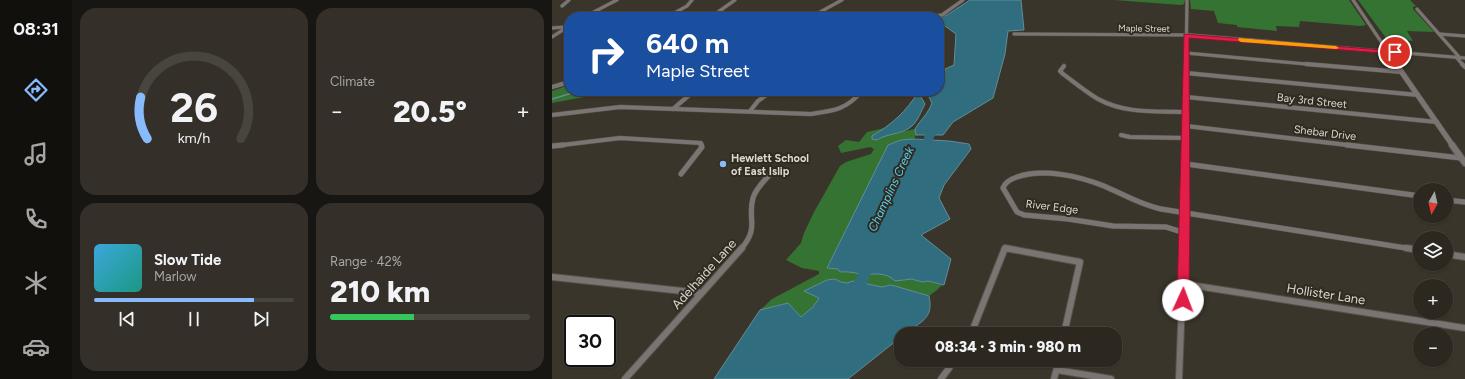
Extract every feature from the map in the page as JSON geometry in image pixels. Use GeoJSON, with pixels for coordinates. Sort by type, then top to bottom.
{"type":"FeatureCollection","features":[{"type":"Feature","properties":{"kind":"street"},"geometry":{"type":"LineString","coordinates":[[562,6],[569,0]]}},
{"type":"Feature","properties":{"kind":"street"},"geometry":{"type":"LineString","coordinates":[[594,12],[617,0]]}},
{"type":"Feature","properties":{"kind":"street"},"geometry":{"type":"LineString","coordinates":[[676,12],[687,6],[692,0]]}},
{"type":"Feature","properties":{"kind":"street"},"geometry":{"type":"LineString","coordinates":[[718,12],[735,0]]}},
{"type":"Feature","properties":{"kind":"street"},"geometry":{"type":"LineString","coordinates":[[820,12],[842,0]]}},
{"type":"Feature","properties":{"kind":"street"},"geometry":{"type":"LineString","coordinates":[[944,14],[963,0]]}},
{"type":"Feature","properties":{"kind":"street"},"geometry":{"type":"LineString","coordinates":[[1179,379],[1184,284],[1187,0]]}},
{"type":"Feature","properties":{"kind":"street"},"geometry":{"type":"LineString","coordinates":[[1353,0],[1465,163]]}},
{"type":"Feature","properties":{"kind":"street"},"geometry":{"type":"LineString","coordinates":[[1416,8],[1465,67]]}},
{"type":"Feature","properties":{"kind":"street"},"geometry":{"type":"LineString","coordinates":[[552,28],[564,27]]}},
{"type":"Feature","properties":{"kind":"street"},"geometry":{"type":"LineString","coordinates":[[552,37],[564,30]]}},
{"type":"Feature","properties":{"kind":"street","name":"Maple Street"},"geometry":{"type":"LineString","coordinates":[[1014,34],[1186,36],[1465,58]]}},
{"type":"Feature","properties":{"kind":"street"},"geometry":{"type":"LineString","coordinates":[[1439,34],[1465,36]]}},
{"type":"Feature","properties":{"kind":"street"},"geometry":{"type":"LineString","coordinates":[[1186,53],[1402,72]]}},
{"type":"Feature","properties":{"kind":"street"},"geometry":{"type":"LineString","coordinates":[[1064,66],[1060,71],[1063,74],[1106,103],[1130,110],[1186,112]]}},
{"type":"Feature","properties":{"kind":"street"},"geometry":{"type":"LineString","coordinates":[[1186,73],[1418,95]]}},
{"type":"Feature","properties":{"kind":"street"},"geometry":{"type":"LineString","coordinates":[[552,87],[564,83]]}},
{"type":"Feature","properties":{"kind":"street"},"geometry":{"type":"LineString","coordinates":[[673,109],[688,96]]}},
{"type":"Feature","properties":{"kind":"street"},"geometry":{"type":"LineString","coordinates":[[750,111],[764,96]]}},
{"type":"Feature","properties":{"kind":"street"},"geometry":{"type":"LineString","coordinates":[[552,115],[620,107],[800,114],[823,113],[847,105],[857,99],[859,96]]}},
{"type":"Feature","properties":{"kind":"street","name":"Bay 3rd Street"},"geometry":{"type":"LineString","coordinates":[[1186,97],[1437,122]]}},
{"type":"Feature","properties":{"kind":"street"},"geometry":{"type":"LineString","coordinates":[[552,118],[567,113]]}},
{"type":"Feature","properties":{"kind":"street","name":"Shebar Drive"},"geometry":{"type":"LineString","coordinates":[[1186,126],[1462,158]]}},
{"type":"Feature","properties":{"kind":"street"},"geometry":{"type":"LineString","coordinates":[[1121,135],[1130,137],[1185,138]]}},
{"type":"Feature","properties":{"kind":"street"},"geometry":{"type":"LineString","coordinates":[[552,146],[620,138],[701,143],[702,147],[681,174]]}},
{"type":"Feature","properties":{"kind":"street"},"geometry":{"type":"LineString","coordinates":[[1186,164],[1413,195]]}},
{"type":"Feature","properties":{"kind":"street","name":"Adelhaide Lane"},"geometry":{"type":"LineString","coordinates":[[625,379],[748,241],[755,224],[752,204],[754,194],[758,187],[772,172]]}},
{"type":"Feature","properties":{"kind":"street","name":"River Edge"},"geometry":{"type":"LineString","coordinates":[[1185,213],[1147,206],[1099,185],[1075,178],[1028,174],[1014,177],[1004,185],[1003,188],[1017,212],[1024,215],[1068,218],[1113,226],[1166,227],[1185,233]]}},
{"type":"Feature","properties":{"kind":"street"},"geometry":{"type":"LineString","coordinates":[[1453,201],[1465,202]]}},
{"type":"Feature","properties":{"kind":"street"},"geometry":{"type":"LineString","coordinates":[[1185,213],[1413,249]]}},
{"type":"Feature","properties":{"kind":"street"},"geometry":{"type":"LineString","coordinates":[[974,327],[1005,248],[1080,262],[1066,327]]}},
{"type":"Feature","properties":{"kind":"street"},"geometry":{"type":"LineString","coordinates":[[1453,255],[1465,257]]}},
{"type":"Feature","properties":{"kind":"street"},"geometry":{"type":"LineString","coordinates":[[552,277],[701,293]]}},
{"type":"Feature","properties":{"kind":"street","name":"Hollister Lane"},"geometry":{"type":"LineString","coordinates":[[1184,284],[1465,328]]}},
{"type":"Feature","properties":{"kind":"street"},"geometry":{"type":"LineString","coordinates":[[941,379],[950,367]]}},
{"type":"Feature","properties":{"kind":"street"},"geometry":{"type":"LineString","coordinates":[[1054,379],[1057,367]]}},
{"type":"Feature","properties":{"kind":"street"},"geometry":{"type":"LineString","coordinates":[[1056,370],[1111,379]]}},
{"type":"Feature","properties":{"kind":"green space"},"geometry":{"type":"Polygon","coordinates":[[[1114,0],[1185,0],[1184,4],[1181,5],[1114,0]]]}},
{"type":"Feature","properties":{"kind":"green space"},"geometry":{"type":"Polygon","coordinates":[[[1190,0],[1349,0],[1366,25],[1360,26],[1300,21],[1299,27],[1276,26],[1277,31],[1237,27],[1237,25],[1218,23],[1214,11],[1191,9],[1190,0]]]}},
{"type":"Feature","properties":{"kind":"green space"},"geometry":{"type":"Polygon","coordinates":[[[1358,0],[1410,0],[1416,6],[1413,7],[1413,9],[1434,32],[1407,31],[1413,41],[1386,38],[1358,0]]]}},
{"type":"Feature","properties":{"kind":"green space"},"geometry":{"type":"Polygon","coordinates":[[[564,87],[564,96],[587,96],[552,103],[552,91],[564,87]]]}},
{"type":"Feature","properties":{"kind":"green space"},"geometry":{"type":"Polygon","coordinates":[[[885,128],[877,140],[883,136],[915,129],[916,135],[914,139],[901,140],[827,268],[838,269],[840,272],[849,271],[865,274],[878,273],[905,280],[912,279],[922,282],[928,281],[942,285],[929,296],[890,285],[882,287],[853,281],[847,283],[835,279],[827,280],[805,291],[819,298],[813,307],[801,317],[788,303],[760,310],[772,299],[819,274],[819,271],[802,268],[786,260],[801,243],[814,212],[840,166],[846,162],[871,154],[874,149],[870,147],[841,153],[838,146],[846,140],[859,142],[867,132],[885,128]]]}},
{"type":"Feature","properties":{"kind":"water"},"geometry":{"type":"Polygon","coordinates":[[[970,0],[1021,0],[1024,30],[1008,31],[1005,54],[993,98],[953,122],[943,135],[916,135],[915,129],[932,103],[928,96],[944,96],[944,72],[945,69],[954,65],[956,34],[944,26],[944,15],[970,0]]]}},
{"type":"Feature","properties":{"kind":"water"},"geometry":{"type":"Polygon","coordinates":[[[916,96],[920,96],[925,104],[914,124],[904,131],[885,136],[877,140],[872,139],[872,136],[892,122],[916,96]]]}},
{"type":"Feature","properties":{"kind":"water"},"geometry":{"type":"Polygon","coordinates":[[[914,139],[969,144],[971,149],[944,185],[939,198],[950,219],[921,235],[951,259],[944,285],[912,279],[895,281],[887,276],[879,274],[840,272],[838,269],[827,268],[888,145],[901,140],[914,139]]]}},
{"type":"Feature","properties":{"kind":"water"},"geometry":{"type":"Polygon","coordinates":[[[835,279],[847,283],[853,281],[882,287],[890,285],[895,286],[929,296],[930,310],[925,319],[914,327],[894,327],[894,343],[848,379],[714,379],[760,310],[788,303],[801,317],[813,307],[819,298],[804,291],[827,280],[835,279]]]}},
{"type":"Feature","properties":{"kind":"waterway"},"geometry":{"type":"LineString","coordinates":[[552,99],[564,95]]}},
{"type":"Feature","properties":{"kind":"waterway","name":"Champlins Creek"},"geometry":{"type":"LineString","coordinates":[[922,153],[936,122]]}},
{"type":"Feature","properties":{"kind":"waterway","name":"Champlins Creek"},"geometry":{"type":"LineString","coordinates":[[854,296],[871,261]]}},
{"type":"Feature","properties":{"kind":"slow traffic"},"geometry":{"type":"LineString","coordinates":[[1241,40],[1336,48]]}},
{"type":"Feature","properties":{"kind":"place","name":"Hewlett School of East Islip"},"geometry":{"type":"Point","coordinates":[723,164]}},
{"type":"Feature","properties":{"kind":"route"},"geometry":{"type":"LineString","coordinates":[[1183,300],[1186,164],[1186,36],[1395,52]]}}]}
